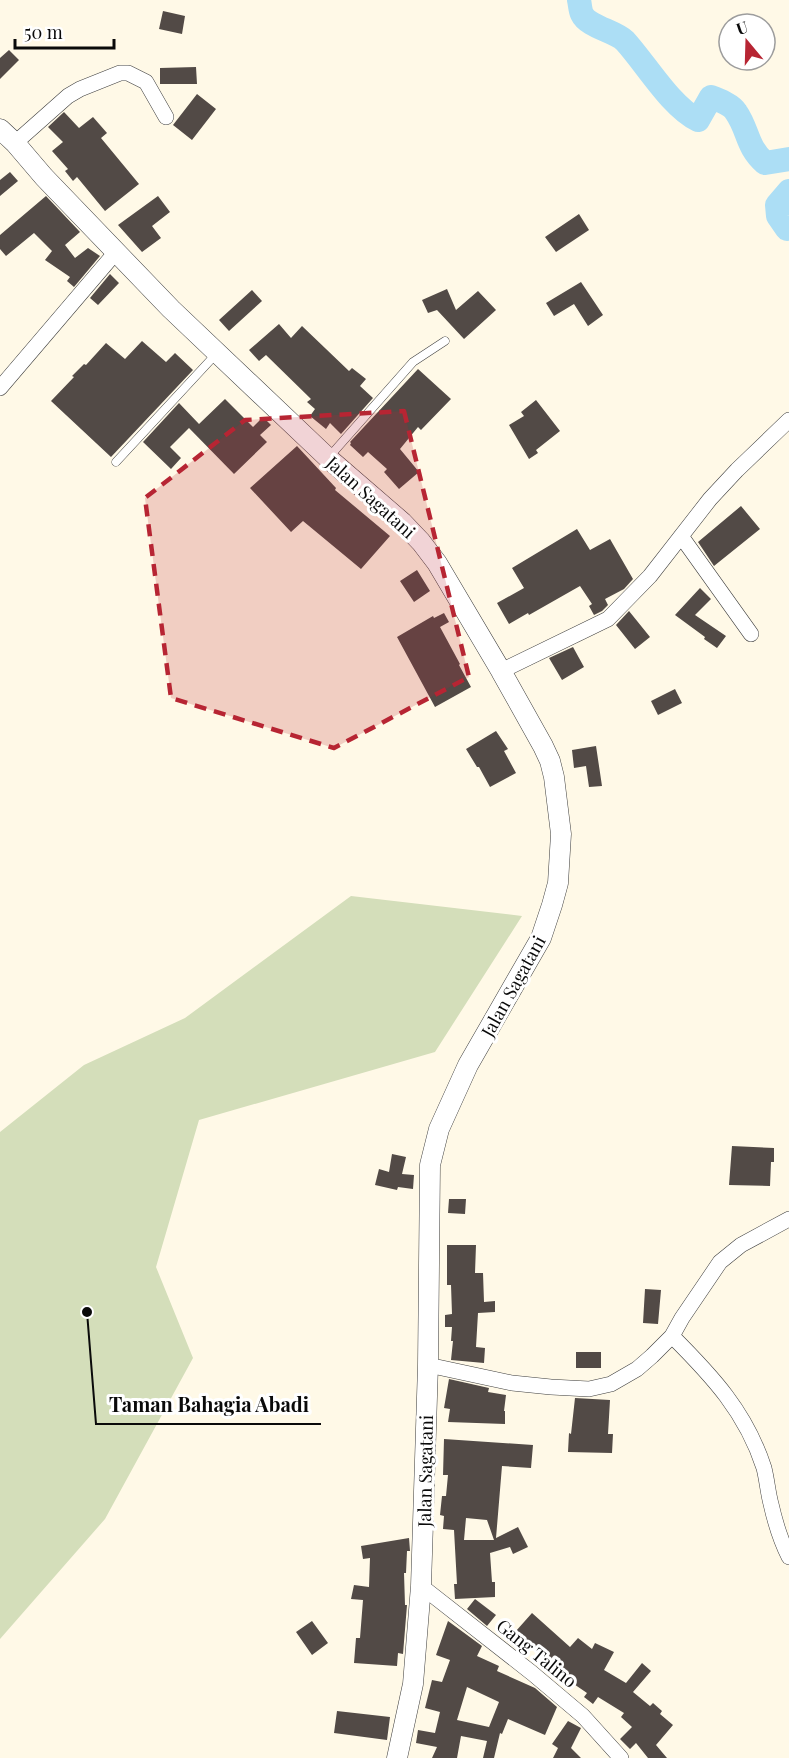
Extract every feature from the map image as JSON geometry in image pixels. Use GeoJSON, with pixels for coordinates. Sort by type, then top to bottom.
{"type":"FeatureCollection","features":[{"type":"Feature","properties":{"kind":"street"},"geometry":{"type":"LineString","coordinates":[[15,143],[68,96],[120,73],[128,73],[146,82],[166,117]]}},
{"type":"Feature","properties":{"kind":"street","name":"Jalan Sagatani"},"geometry":{"type":"LineString","coordinates":[[0,129],[171,309],[328,458],[402,522],[421,542],[437,563],[501,671],[543,746],[552,769],[559,805],[561,834],[558,883],[552,905],[541,939],[468,1065],[439,1129],[430,1165],[428,1365],[421,1586],[413,1684],[397,1758]]}},
{"type":"Feature","properties":{"kind":"street"},"geometry":{"type":"LineString","coordinates":[[0,388],[116,252]]}},
{"type":"Feature","properties":{"kind":"street"},"geometry":{"type":"LineString","coordinates":[[501,671],[608,619],[650,576],[730,478],[789,420]]}},
{"type":"Feature","properties":{"kind":"street"},"geometry":{"type":"LineString","coordinates":[[681,536],[751,634]]}},
{"type":"Feature","properties":{"kind":"street"},"geometry":{"type":"LineString","coordinates":[[428,1365],[512,1383],[589,1389],[611,1384],[637,1369],[672,1336],[720,1262],[741,1245],[789,1219]]}},
{"type":"Feature","properties":{"kind":"street"},"geometry":{"type":"LineString","coordinates":[[672,1336],[709,1373],[734,1405],[751,1436],[764,1469],[772,1507],[789,1557]]}},
{"type":"Feature","properties":{"kind":"street","name":"Gang Talino"},"geometry":{"type":"LineString","coordinates":[[421,1586],[532,1672],[583,1716],[621,1758]]}},
{"type":"Feature","properties":{"kind":"lane"},"geometry":{"type":"LineString","coordinates":[[328,458],[413,362],[445,341]]}},
{"type":"Feature","properties":{"kind":"lane"},"geometry":{"type":"LineString","coordinates":[[116,462],[218,352]]}},
{"type":"Feature","properties":{"kind":"highlighted area"},"geometry":{"type":"Polygon","coordinates":[[[404,411],[469,677],[334,748],[171,698],[145,498],[245,420],[404,411]]]}},
{"type":"Feature","properties":{"kind":"green space"},"geometry":{"type":"Polygon","coordinates":[[[351,896],[522,916],[435,1052],[199,1120],[156,1267],[193,1358],[105,1519],[0,1639],[0,1132],[84,1065],[185,1018],[351,896]]]}},
{"type":"Feature","properties":{"kind":"building"},"geometry":{"type":"Polygon","coordinates":[[[163,11],[185,16],[182,34],[159,29],[163,11]]]}},
{"type":"Feature","properties":{"kind":"building"},"geometry":{"type":"Polygon","coordinates":[[[9,50],[19,60],[0,79],[0,58],[9,50]]]}},
{"type":"Feature","properties":{"kind":"building"},"geometry":{"type":"Polygon","coordinates":[[[196,67],[197,84],[160,84],[160,68],[196,67]]]}},
{"type":"Feature","properties":{"kind":"building"},"geometry":{"type":"Polygon","coordinates":[[[197,94],[216,109],[192,140],[173,125],[197,94]]]}},
{"type":"Feature","properties":{"kind":"building"},"geometry":{"type":"Polygon","coordinates":[[[64,112],[79,128],[93,117],[107,133],[101,138],[139,184],[105,211],[77,177],[73,181],[65,171],[68,169],[52,151],[63,142],[48,127],[64,112]]]}},
{"type":"Feature","properties":{"kind":"building"},"geometry":{"type":"Polygon","coordinates":[[[10,172],[18,181],[0,196],[0,180],[10,172]]]}},
{"type":"Feature","properties":{"kind":"building"},"geometry":{"type":"Polygon","coordinates":[[[46,196],[80,232],[65,245],[75,258],[88,248],[100,256],[74,287],[67,281],[70,277],[45,260],[52,251],[34,233],[6,256],[0,249],[0,235],[46,196]]]}},
{"type":"Feature","properties":{"kind":"building"},"geometry":{"type":"Polygon","coordinates":[[[158,196],[170,212],[152,226],[161,238],[142,252],[118,225],[158,196]]]}},
{"type":"Feature","properties":{"kind":"building"},"geometry":{"type":"Polygon","coordinates":[[[579,214],[589,230],[556,252],[545,237],[579,214]]]}},
{"type":"Feature","properties":{"kind":"building"},"geometry":{"type":"Polygon","coordinates":[[[110,274],[119,283],[98,305],[90,298],[110,274]]]}},
{"type":"Feature","properties":{"kind":"building"},"geometry":{"type":"Polygon","coordinates":[[[581,282],[603,315],[588,326],[574,304],[554,316],[546,303],[581,282]]]}},
{"type":"Feature","properties":{"kind":"building"},"geometry":{"type":"Polygon","coordinates":[[[447,289],[456,310],[478,291],[496,310],[464,339],[437,310],[428,313],[422,300],[447,289]]]}},
{"type":"Feature","properties":{"kind":"building"},"geometry":{"type":"Polygon","coordinates":[[[252,290],[262,301],[229,331],[219,320],[252,290]]]}},
{"type":"Feature","properties":{"kind":"building"},"geometry":{"type":"Polygon","coordinates":[[[279,324],[291,338],[302,326],[349,371],[352,368],[366,379],[360,386],[373,398],[341,434],[330,423],[326,429],[310,416],[315,409],[307,402],[311,399],[266,355],[259,361],[249,350],[279,324]]]}},
{"type":"Feature","properties":{"kind":"building"},"geometry":{"type":"Polygon","coordinates":[[[142,341],[166,362],[175,353],[193,370],[111,457],[51,401],[74,377],[72,376],[84,364],[86,365],[106,343],[125,359],[142,341]]]}},
{"type":"Feature","properties":{"kind":"building"},"geometry":{"type":"Polygon","coordinates":[[[418,369],[451,399],[421,430],[418,427],[400,449],[419,472],[399,489],[384,472],[387,469],[368,452],[363,457],[350,445],[350,442],[418,369]]]}},
{"type":"Feature","properties":{"kind":"building"},"geometry":{"type":"Polygon","coordinates":[[[225,399],[253,427],[263,417],[271,425],[260,435],[267,442],[234,474],[189,428],[170,447],[181,458],[171,469],[143,442],[179,403],[199,424],[225,399]]]}},
{"type":"Feature","properties":{"kind":"building"},"geometry":{"type":"Polygon","coordinates":[[[536,400],[560,431],[536,450],[538,453],[529,459],[509,425],[524,416],[521,412],[536,400]]]}},
{"type":"Feature","properties":{"kind":"building"},"geometry":{"type":"Polygon","coordinates":[[[297,446],[336,488],[335,490],[390,536],[361,569],[303,521],[291,532],[250,488],[297,446]]]}},
{"type":"Feature","properties":{"kind":"building"},"geometry":{"type":"Polygon","coordinates":[[[741,506],[760,529],[714,566],[698,542],[741,506]]]}},
{"type":"Feature","properties":{"kind":"building"},"geometry":{"type":"Polygon","coordinates":[[[577,529],[590,550],[610,539],[633,579],[624,589],[605,599],[608,605],[594,615],[589,606],[592,604],[580,586],[509,624],[497,603],[524,588],[512,568],[577,529]]]}},
{"type":"Feature","properties":{"kind":"building"},"geometry":{"type":"Polygon","coordinates":[[[417,570],[430,591],[414,602],[400,581],[417,570]]]}},
{"type":"Feature","properties":{"kind":"building"},"geometry":{"type":"Polygon","coordinates":[[[700,588],[711,599],[695,615],[726,636],[717,648],[675,615],[700,588]]]}},
{"type":"Feature","properties":{"kind":"building"},"geometry":{"type":"Polygon","coordinates":[[[629,611],[650,637],[635,649],[616,625],[629,611]]]}},
{"type":"Feature","properties":{"kind":"building"},"geometry":{"type":"Polygon","coordinates":[[[444,613],[449,622],[440,627],[471,687],[435,707],[397,637],[433,616],[434,618],[444,613]]]}},
{"type":"Feature","properties":{"kind":"building"},"geometry":{"type":"Polygon","coordinates":[[[573,647],[584,667],[562,680],[549,658],[573,647]]]}},
{"type":"Feature","properties":{"kind":"building"},"geometry":{"type":"Polygon","coordinates":[[[675,689],[682,703],[658,715],[651,701],[675,689]]]}},
{"type":"Feature","properties":{"kind":"building"},"geometry":{"type":"Polygon","coordinates":[[[496,731],[508,749],[504,751],[516,773],[490,787],[466,749],[496,731]]]}},
{"type":"Feature","properties":{"kind":"building"},"geometry":{"type":"Polygon","coordinates":[[[596,746],[602,786],[589,787],[586,766],[574,768],[572,750],[596,746]]]}},
{"type":"Feature","properties":{"kind":"building"},"geometry":{"type":"Polygon","coordinates":[[[732,1146],[774,1148],[770,1186],[729,1185],[732,1146]]]}},
{"type":"Feature","properties":{"kind":"building"},"geometry":{"type":"Polygon","coordinates":[[[392,1154],[406,1157],[402,1174],[414,1175],[413,1189],[398,1187],[397,1190],[375,1185],[379,1169],[389,1172],[392,1154]]]}},
{"type":"Feature","properties":{"kind":"building"},"geometry":{"type":"Polygon","coordinates":[[[449,1199],[466,1199],[465,1214],[448,1213],[449,1199]]]}},
{"type":"Feature","properties":{"kind":"building"},"geometry":{"type":"Polygon","coordinates":[[[447,1245],[476,1245],[475,1273],[483,1273],[484,1302],[495,1301],[495,1312],[478,1313],[476,1347],[485,1348],[484,1363],[451,1360],[452,1327],[445,1327],[445,1315],[452,1314],[451,1285],[447,1285],[447,1245]]]}},
{"type":"Feature","properties":{"kind":"building"},"geometry":{"type":"Polygon","coordinates":[[[645,1289],[661,1290],[658,1324],[643,1323],[645,1289]]]}},
{"type":"Feature","properties":{"kind":"building"},"geometry":{"type":"Polygon","coordinates":[[[576,1352],[601,1352],[601,1368],[576,1368],[576,1352]]]}},
{"type":"Feature","properties":{"kind":"building"},"geometry":{"type":"Polygon","coordinates":[[[449,1379],[489,1388],[488,1392],[506,1395],[505,1424],[448,1422],[450,1409],[444,1408],[449,1379]]]}},
{"type":"Feature","properties":{"kind":"building"},"geometry":{"type":"Polygon","coordinates":[[[575,1398],[610,1400],[608,1434],[613,1434],[612,1453],[568,1452],[575,1398]]]}},
{"type":"Feature","properties":{"kind":"building"},"geometry":{"type":"Polygon","coordinates":[[[444,1439],[533,1445],[531,1468],[502,1466],[496,1538],[518,1527],[528,1547],[513,1554],[510,1547],[490,1553],[495,1597],[455,1599],[454,1584],[457,1584],[454,1530],[443,1529],[444,1516],[440,1515],[442,1496],[446,1496],[448,1475],[443,1475],[444,1439]],[[466,1518],[464,1540],[494,1540],[487,1520],[466,1518]]]}},
{"type":"Feature","properties":{"kind":"building"},"geometry":{"type":"Polygon","coordinates":[[[409,1538],[410,1551],[407,1551],[406,1573],[404,1573],[405,1605],[407,1605],[403,1654],[398,1653],[397,1666],[354,1663],[356,1638],[360,1638],[363,1600],[351,1599],[354,1585],[369,1587],[370,1558],[363,1559],[361,1546],[409,1538]]]}},
{"type":"Feature","properties":{"kind":"building"},"geometry":{"type":"Polygon","coordinates":[[[475,1599],[496,1615],[487,1626],[467,1609],[475,1599]]]}},
{"type":"Feature","properties":{"kind":"building"},"geometry":{"type":"Polygon","coordinates":[[[532,1613],[570,1647],[578,1638],[592,1649],[595,1643],[614,1652],[604,1670],[626,1683],[642,1663],[651,1671],[633,1692],[650,1706],[653,1703],[662,1711],[660,1714],[673,1725],[656,1745],[667,1758],[648,1758],[636,1743],[630,1749],[620,1739],[632,1727],[621,1717],[624,1713],[598,1697],[593,1704],[584,1697],[587,1693],[550,1670],[553,1667],[530,1646],[523,1654],[507,1641],[532,1613]]]}},
{"type":"Feature","properties":{"kind":"building"},"geometry":{"type":"Polygon","coordinates":[[[312,1621],[328,1643],[312,1655],[296,1632],[312,1621]]]}},
{"type":"Feature","properties":{"kind":"building"},"geometry":{"type":"Polygon","coordinates":[[[448,1621],[482,1646],[477,1656],[499,1666],[497,1671],[535,1688],[557,1707],[545,1735],[508,1719],[502,1734],[500,1733],[494,1758],[483,1758],[487,1741],[461,1736],[457,1758],[432,1758],[437,1747],[416,1743],[418,1730],[435,1733],[440,1712],[425,1708],[432,1680],[442,1682],[450,1660],[436,1655],[448,1621]],[[467,1687],[457,1720],[489,1727],[499,1702],[467,1687]]]}},
{"type":"Feature","properties":{"kind":"building"},"geometry":{"type":"Polygon","coordinates":[[[337,1711],[390,1717],[387,1740],[334,1733],[337,1711]]]}},
{"type":"Feature","properties":{"kind":"building"},"geometry":{"type":"Polygon","coordinates":[[[568,1721],[581,1728],[571,1748],[581,1758],[553,1758],[558,1748],[552,1744],[568,1721]]]}},
{"type":"Feature","properties":{"kind":"waterway"},"geometry":{"type":"LineString","coordinates":[[579,0],[581,12],[585,18],[625,41],[669,95],[688,114],[698,120],[711,97],[721,101],[736,112],[754,151],[765,163],[789,159]]}},
{"type":"Feature","properties":{"kind":"waterway"},"geometry":{"type":"LineString","coordinates":[[789,191],[777,205],[778,216],[787,229],[789,228]]}},
{"type":"Feature","properties":{"kind":"place","name":"Taman Bahagia Abadi"},"geometry":{"type":"Point","coordinates":[87,1312]}}]}
